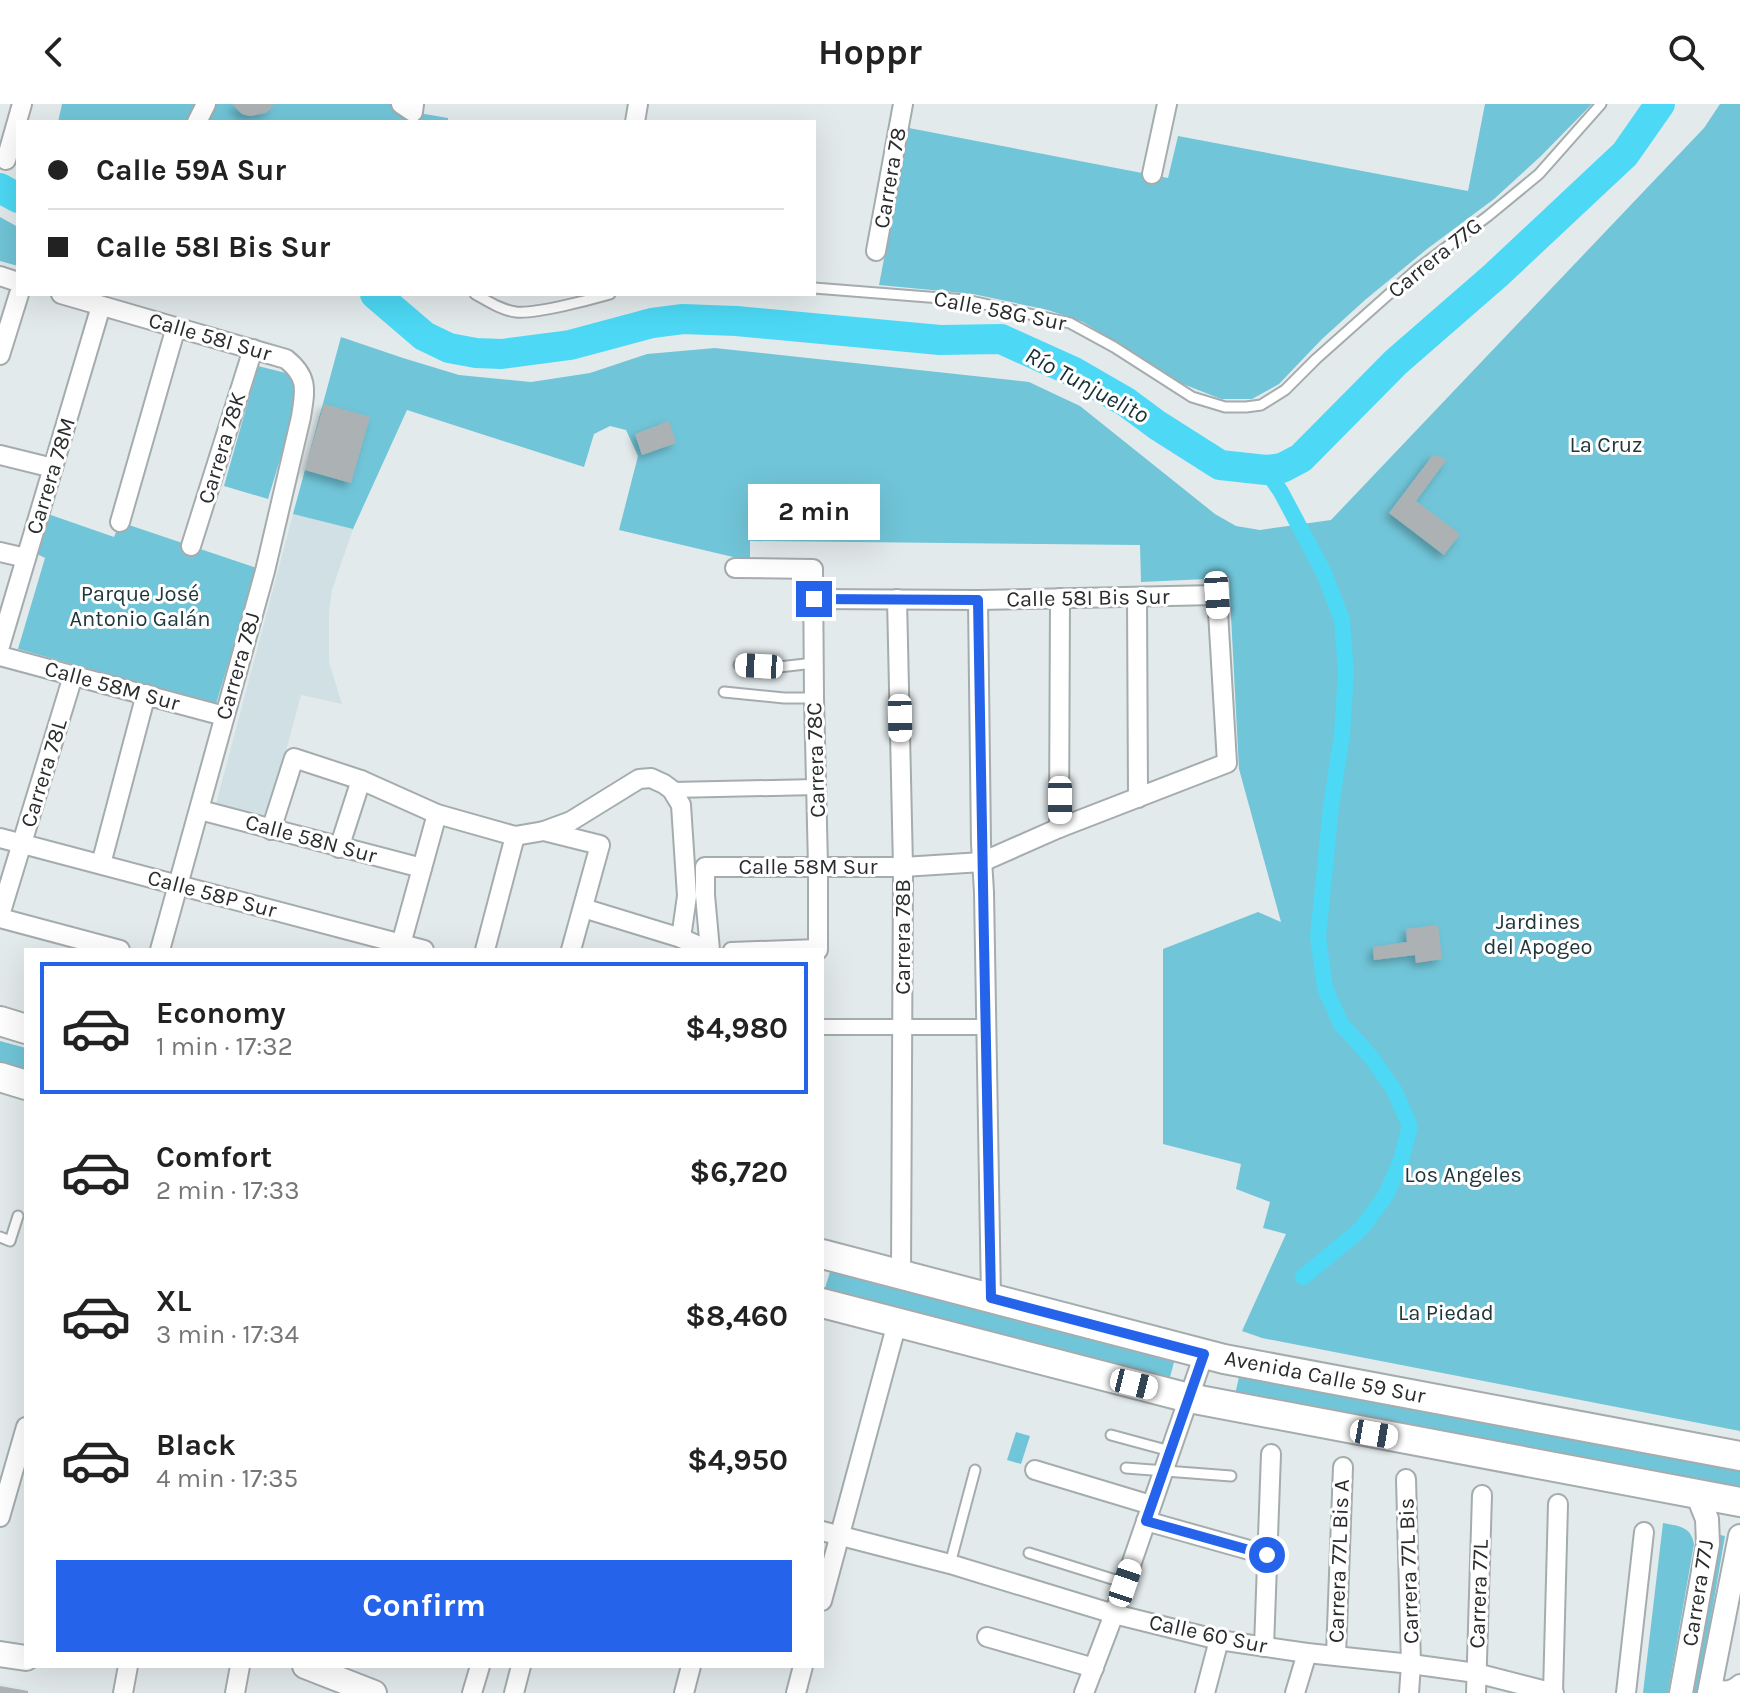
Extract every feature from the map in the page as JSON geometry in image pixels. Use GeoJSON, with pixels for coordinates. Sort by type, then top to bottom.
{"type":"FeatureCollection","features":[{"type":"Feature","properties":{"kind":"main road"},"geometry":{"type":"LineString","coordinates":[[0,1021],[24,1028]]}},
{"type":"Feature","properties":{"kind":"main road"},"geometry":{"type":"LineString","coordinates":[[0,1077],[24,1084]]}},
{"type":"Feature","properties":{"kind":"main road","name":"Avenida Calle 59 Sur"},"geometry":{"type":"LineString","coordinates":[[824,1255],[1204,1354],[1740,1456]]}},
{"type":"Feature","properties":{"kind":"main road"},"geometry":{"type":"LineString","coordinates":[[824,1304],[1189,1398],[1740,1502]]}},
{"type":"Feature","properties":{"kind":"main road"},"geometry":{"type":"LineString","coordinates":[[0,1654],[24,1658]]}},
{"type":"Feature","properties":{"kind":"main road"},"geometry":{"type":"LineString","coordinates":[[310,1668],[374,1693]]}},
{"type":"Feature","properties":{"kind":"street"},"geometry":{"type":"LineString","coordinates":[[401,104],[413,112],[414,104]]}},
{"type":"Feature","properties":{"kind":"street","name":"Carrera 78"},"geometry":{"type":"LineString","coordinates":[[876,251],[903,104]]}},
{"type":"Feature","properties":{"kind":"street"},"geometry":{"type":"LineString","coordinates":[[1152,174],[1167,104]]}},
{"type":"Feature","properties":{"kind":"street"},"geometry":{"type":"LineString","coordinates":[[8,159],[16,128]]}},
{"type":"Feature","properties":{"kind":"street"},"geometry":{"type":"LineString","coordinates":[[0,355],[18,296]]}},
{"type":"Feature","properties":{"kind":"street","name":"Calle 58I Sur"},"geometry":{"type":"LineString","coordinates":[[68,296],[286,359],[296,367],[303,379]]}},
{"type":"Feature","properties":{"kind":"street","name":"Carrera 78M"},"geometry":{"type":"LineString","coordinates":[[0,646],[101,306]]}},
{"type":"Feature","properties":{"kind":"street"},"geometry":{"type":"LineString","coordinates":[[120,522],[176,327]]}},
{"type":"Feature","properties":{"kind":"street","name":"Carrera 78K"},"geometry":{"type":"LineString","coordinates":[[191,546],[253,349]]}},
{"type":"Feature","properties":{"kind":"street","name":"Carrera 78J"},"geometry":{"type":"LineString","coordinates":[[161,948],[265,571],[301,417],[305,393],[303,379]]}},
{"type":"Feature","properties":{"kind":"street"},"geometry":{"type":"LineString","coordinates":[[0,455],[53,468]]}},
{"type":"Feature","properties":{"kind":"street"},"geometry":{"type":"LineString","coordinates":[[0,552],[26,558]]}},
{"type":"Feature","properties":{"kind":"street","name":"Carrera 78C"},"geometry":{"type":"LineString","coordinates":[[735,568],[813,569],[818,948]]}},
{"type":"Feature","properties":{"kind":"street","name":"Calle 58I Bis Sur"},"geometry":{"type":"LineString","coordinates":[[814,599],[978,600],[1217,595],[1227,763]]}},
{"type":"Feature","properties":{"kind":"street"},"geometry":{"type":"LineString","coordinates":[[1137,597],[1138,798]]}},
{"type":"Feature","properties":{"kind":"street"},"geometry":{"type":"LineString","coordinates":[[1059,828],[1060,598]]}},
{"type":"Feature","properties":{"kind":"street","name":"Carrera 78B"},"geometry":{"type":"LineString","coordinates":[[897,599],[903,867],[901,1275]]}},
{"type":"Feature","properties":{"kind":"street"},"geometry":{"type":"LineString","coordinates":[[978,600],[982,862],[991,931],[986,1027],[992,1176],[991,1298]]}},
{"type":"Feature","properties":{"kind":"street","name":"Calle 58M Sur"},"geometry":{"type":"LineString","coordinates":[[0,656],[224,716]]}},
{"type":"Feature","properties":{"kind":"street","name":"Carrera 78L"},"geometry":{"type":"LineString","coordinates":[[0,917],[73,676]]}},
{"type":"Feature","properties":{"kind":"street"},"geometry":{"type":"LineString","coordinates":[[101,864],[146,694]]}},
{"type":"Feature","properties":{"kind":"street"},"geometry":{"type":"LineString","coordinates":[[271,830],[294,758],[361,780],[437,814],[515,836],[544,831],[571,821],[639,779],[651,778],[672,790],[681,805],[709,948]]}},
{"type":"Feature","properties":{"kind":"street","name":"Calle 58M Sur"},"geometry":{"type":"LineString","coordinates":[[696,895],[705,867],[903,867],[982,862],[1059,828],[1227,763]]}},
{"type":"Feature","properties":{"kind":"street"},"geometry":{"type":"LineString","coordinates":[[339,848],[361,780]]}},
{"type":"Feature","properties":{"kind":"street"},"geometry":{"type":"LineString","coordinates":[[672,790],[817,787]]}},
{"type":"Feature","properties":{"kind":"street","name":"Calle 58N Sur"},"geometry":{"type":"LineString","coordinates":[[200,810],[422,868]]}},
{"type":"Feature","properties":{"kind":"street"},"geometry":{"type":"LineString","coordinates":[[401,944],[437,814]]}},
{"type":"Feature","properties":{"kind":"street"},"geometry":{"type":"LineString","coordinates":[[544,831],[600,845],[572,948]]}},
{"type":"Feature","properties":{"kind":"street"},"geometry":{"type":"LineString","coordinates":[[486,948],[515,836]]}},
{"type":"Feature","properties":{"kind":"street","name":"Calle 58P Sur"},"geometry":{"type":"LineString","coordinates":[[0,838],[416,948]]}},
{"type":"Feature","properties":{"kind":"street"},"geometry":{"type":"LineString","coordinates":[[681,938],[696,895]]}},
{"type":"Feature","properties":{"kind":"street"},"geometry":{"type":"LineString","coordinates":[[583,908],[704,948]]}},
{"type":"Feature","properties":{"kind":"street"},"geometry":{"type":"LineString","coordinates":[[0,917],[113,948]]}},
{"type":"Feature","properties":{"kind":"street"},"geometry":{"type":"LineString","coordinates":[[824,1027],[986,1027]]}},
{"type":"Feature","properties":{"kind":"street"},"geometry":{"type":"LineString","coordinates":[[824,1586],[831,1533],[897,1323]]}},
{"type":"Feature","properties":{"kind":"street"},"geometry":{"type":"LineString","coordinates":[[1084,1693],[1204,1354]]}},
{"type":"Feature","properties":{"kind":"street"},"geometry":{"type":"LineString","coordinates":[[0,1517],[24,1434]]}},
{"type":"Feature","properties":{"kind":"street"},"geometry":{"type":"LineString","coordinates":[[1264,1647],[1271,1454]]}},
{"type":"Feature","properties":{"kind":"street","name":"Carrera 77L Bis A"},"geometry":{"type":"LineString","coordinates":[[1336,1655],[1343,1467]]}},
{"type":"Feature","properties":{"kind":"street"},"geometry":{"type":"LineString","coordinates":[[1035,1470],[1267,1555]]}},
{"type":"Feature","properties":{"kind":"street","name":"Carrera 77L Bis"},"geometry":{"type":"LineString","coordinates":[[1406,1479],[1411,1664],[1409,1693]]}},
{"type":"Feature","properties":{"kind":"street","name":"Carrera 77J"},"geometry":{"type":"LineString","coordinates":[[1681,1693],[1708,1544],[1707,1519],[1697,1494]]}},
{"type":"Feature","properties":{"kind":"street","name":"Carrera 77L"},"geometry":{"type":"LineString","coordinates":[[1476,1693],[1482,1495]]}},
{"type":"Feature","properties":{"kind":"street"},"geometry":{"type":"LineString","coordinates":[[1553,1693],[1558,1504]]}},
{"type":"Feature","properties":{"kind":"street"},"geometry":{"type":"LineString","coordinates":[[1626,1693],[1644,1532]]}},
{"type":"Feature","properties":{"kind":"street","name":"Calle 60 Sur"},"geometry":{"type":"LineString","coordinates":[[831,1533],[950,1564],[1114,1614],[1219,1640],[1476,1673],[1553,1693]]}},
{"type":"Feature","properties":{"kind":"street","name":"Carrera 77J"},"geometry":{"type":"LineString","coordinates":[[1710,1690],[1740,1536]]}},
{"type":"Feature","properties":{"kind":"street"},"geometry":{"type":"LineString","coordinates":[[987,1637],[1094,1668]]}},
{"type":"Feature","properties":{"kind":"street"},"geometry":{"type":"LineString","coordinates":[[1205,1693],[1219,1640]]}},
{"type":"Feature","properties":{"kind":"street"},"geometry":{"type":"LineString","coordinates":[[1295,1693],[1307,1653]]}},
{"type":"Feature","properties":{"kind":"street"},"geometry":{"type":"LineString","coordinates":[[123,1693],[128,1668]]}},
{"type":"Feature","properties":{"kind":"street"},"geometry":{"type":"LineString","coordinates":[[235,1693],[240,1668]]}},
{"type":"Feature","properties":{"kind":"street"},"geometry":{"type":"LineString","coordinates":[[472,1693],[479,1668]]}},
{"type":"Feature","properties":{"kind":"street"},"geometry":{"type":"LineString","coordinates":[[514,1693],[520,1668]]}},
{"type":"Feature","properties":{"kind":"street"},"geometry":{"type":"LineString","coordinates":[[684,1693],[690,1668]]}},
{"type":"Feature","properties":{"kind":"street"},"geometry":{"type":"LineString","coordinates":[[796,1693],[802,1668]]}},
{"type":"Feature","properties":{"kind":"street"},"geometry":{"type":"LineString","coordinates":[[1710,1690],[1728,1692],[1740,1684]]}},
{"type":"Feature","properties":{"kind":"lane","name":"Carrera 77G"},"geometry":{"type":"LineString","coordinates":[[1261,405],[1285,390],[1416,270],[1539,174],[1601,104]]}},
{"type":"Feature","properties":{"kind":"lane","name":"Calle 58G Sur"},"geometry":{"type":"LineString","coordinates":[[816,288],[966,300],[1070,323],[1192,397],[1225,407],[1261,405]]}},
{"type":"Feature","properties":{"kind":"lane"},"geometry":{"type":"LineString","coordinates":[[479,296],[498,307],[518,312],[601,296]]}},
{"type":"Feature","properties":{"kind":"lane"},"geometry":{"type":"LineString","coordinates":[[739,665],[779,667],[814,663]]}},
{"type":"Feature","properties":{"kind":"lane"},"geometry":{"type":"LineString","coordinates":[[724,692],[814,698]]}},
{"type":"Feature","properties":{"kind":"lane"},"geometry":{"type":"LineString","coordinates":[[0,1237],[10,1241],[18,1216]]}},
{"type":"Feature","properties":{"kind":"lane"},"geometry":{"type":"LineString","coordinates":[[1111,1435],[1170,1451]]}},
{"type":"Feature","properties":{"kind":"lane"},"geometry":{"type":"LineString","coordinates":[[1126,1468],[1231,1476]]}},
{"type":"Feature","properties":{"kind":"lane"},"geometry":{"type":"LineString","coordinates":[[950,1564],[975,1470]]}},
{"type":"Feature","properties":{"kind":"lane"},"geometry":{"type":"LineString","coordinates":[[1029,1553],[1125,1583]]}},
{"type":"Feature","properties":{"kind":"shaded area"},"geometry":{"type":"Polygon","coordinates":[[[293,514],[353,529],[332,590],[329,612],[329,662],[342,704],[301,695],[268,818],[216,804],[293,514]]]}},
{"type":"Feature","properties":{"kind":"green space"},"geometry":{"type":"Polygon","coordinates":[[[62,104],[401,104],[413,112],[448,118],[448,120],[58,120],[62,104]]]}},
{"type":"Feature","properties":{"kind":"green space"},"geometry":{"type":"Polygon","coordinates":[[[1485,104],[1592,104],[1494,199],[1365,300],[1279,384],[1252,399],[1221,399],[1183,384],[1083,322],[1048,310],[973,294],[879,285],[909,128],[1168,178],[1178,136],[1468,191],[1485,104]]]}},
{"type":"Feature","properties":{"kind":"green space","name":"Jardines del Apogeo"},"geometry":{"type":"Polygon","coordinates":[[[1720,104],[1740,104],[1740,1431],[1262,1338],[1242,1331],[1286,1234],[1263,1228],[1270,1202],[1236,1189],[1241,1164],[1163,1144],[1163,949],[1258,912],[1281,922],[1239,769],[1229,578],[1141,582],[1140,545],[750,541],[750,561],[619,530],[638,456],[626,430],[610,426],[594,434],[584,467],[407,410],[353,529],[293,514],[341,337],[459,375],[531,382],[590,373],[647,354],[715,348],[1029,382],[1080,406],[1215,514],[1236,526],[1260,530],[1331,520],[1704,128],[1720,104]]]}},
{"type":"Feature","properties":{"kind":"green space"},"geometry":{"type":"Polygon","coordinates":[[[0,217],[16,226],[16,265],[0,261],[0,217]]]}},
{"type":"Feature","properties":{"kind":"green space"},"geometry":{"type":"Polygon","coordinates":[[[258,366],[296,378],[299,397],[268,499],[224,486],[258,366]]]}},
{"type":"Feature","properties":{"kind":"green space","name":"Parque José Antonio Galán"},"geometry":{"type":"Polygon","coordinates":[[[48,514],[114,537],[120,522],[257,568],[216,704],[18,649],[45,558],[37,554],[48,514]]]}},
{"type":"Feature","properties":{"kind":"green space"},"geometry":{"type":"Polygon","coordinates":[[[0,1041],[24,1047],[24,1071],[0,1065],[0,1041]]]}},
{"type":"Feature","properties":{"kind":"green space"},"geometry":{"type":"Polygon","coordinates":[[[830,1272],[1174,1362],[1169,1381],[824,1294],[830,1272]]]}},
{"type":"Feature","properties":{"kind":"green space"},"geometry":{"type":"Polygon","coordinates":[[[1239,1377],[1740,1470],[1740,1488],[1234,1399],[1239,1377]]]}},
{"type":"Feature","properties":{"kind":"green space"},"geometry":{"type":"Polygon","coordinates":[[[1016,1432],[1030,1436],[1021,1464],[1007,1460],[1016,1432]]]}},
{"type":"Feature","properties":{"kind":"green space"},"geometry":{"type":"Polygon","coordinates":[[[1663,1523],[1687,1530],[1694,1544],[1668,1693],[1643,1693],[1663,1523]]]}},
{"type":"Feature","properties":{"kind":"green space"},"geometry":{"type":"Polygon","coordinates":[[[1720,1535],[1725,1536],[1698,1693],[1693,1693],[1720,1535]]]}},
{"type":"Feature","properties":{"kind":"building"},"geometry":{"type":"Polygon","coordinates":[[[232,104],[275,104],[266,113],[250,116],[242,114],[232,104]]]}},
{"type":"Feature","properties":{"kind":"building"},"geometry":{"type":"Polygon","coordinates":[[[324,404],[370,417],[351,483],[305,470],[324,404]]]}},
{"type":"Feature","properties":{"kind":"building"},"geometry":{"type":"Polygon","coordinates":[[[669,421],[676,443],[642,455],[635,434],[669,421]]]}},
{"type":"Feature","properties":{"kind":"building"},"geometry":{"type":"Polygon","coordinates":[[[1433,455],[1447,459],[1416,501],[1460,534],[1444,555],[1389,513],[1433,455]]]}},
{"type":"Feature","properties":{"kind":"building"},"geometry":{"type":"Polygon","coordinates":[[[1438,925],[1442,959],[1416,963],[1415,955],[1374,960],[1373,947],[1407,942],[1406,929],[1438,925]]]}},
{"type":"Feature","properties":{"kind":"building"},"geometry":{"type":"Polygon","coordinates":[[[0,1686],[28,1691],[28,1693],[0,1693],[0,1686]]]}},
{"type":"Feature","properties":{"kind":"waterway","name":"Río Tunjuelito"},"geometry":{"type":"LineString","coordinates":[[377,296],[424,336],[449,348],[476,353],[502,354],[570,345],[652,323],[683,319],[940,340],[1001,339],[1074,372],[1126,402],[1220,465],[1266,470],[1282,468],[1301,458],[1396,362],[1496,275],[1625,154],[1660,104]]}},
{"type":"Feature","properties":{"kind":"waterway","name":"Río Tunjuelito"},"geometry":{"type":"LineString","coordinates":[[0,188],[16,197]]}},
{"type":"Feature","properties":{"kind":"waterway"},"geometry":{"type":"LineString","coordinates":[[1266,470],[1324,573],[1342,620],[1346,672],[1342,734],[1318,937],[1325,988],[1341,1024],[1371,1057],[1394,1090],[1410,1126],[1401,1160],[1386,1195],[1360,1230],[1303,1277]]}},
{"type":"Feature","properties":{"kind":"route"},"geometry":{"type":"LineString","coordinates":[[814,599],[978,600],[991,1298],[1204,1354],[1146,1521],[1267,1555]]}},
{"type":"Feature","properties":{"kind":"park label","name":"La Cruz"},"geometry":{"type":"Point","coordinates":[1606,445]}},
{"type":"Feature","properties":{"kind":"park label","name":"Los Angeles"},"geometry":{"type":"Point","coordinates":[1463,1175]}},
{"type":"Feature","properties":{"kind":"park label","name":"La Piedad"},"geometry":{"type":"Point","coordinates":[1446,1313]}}]}
